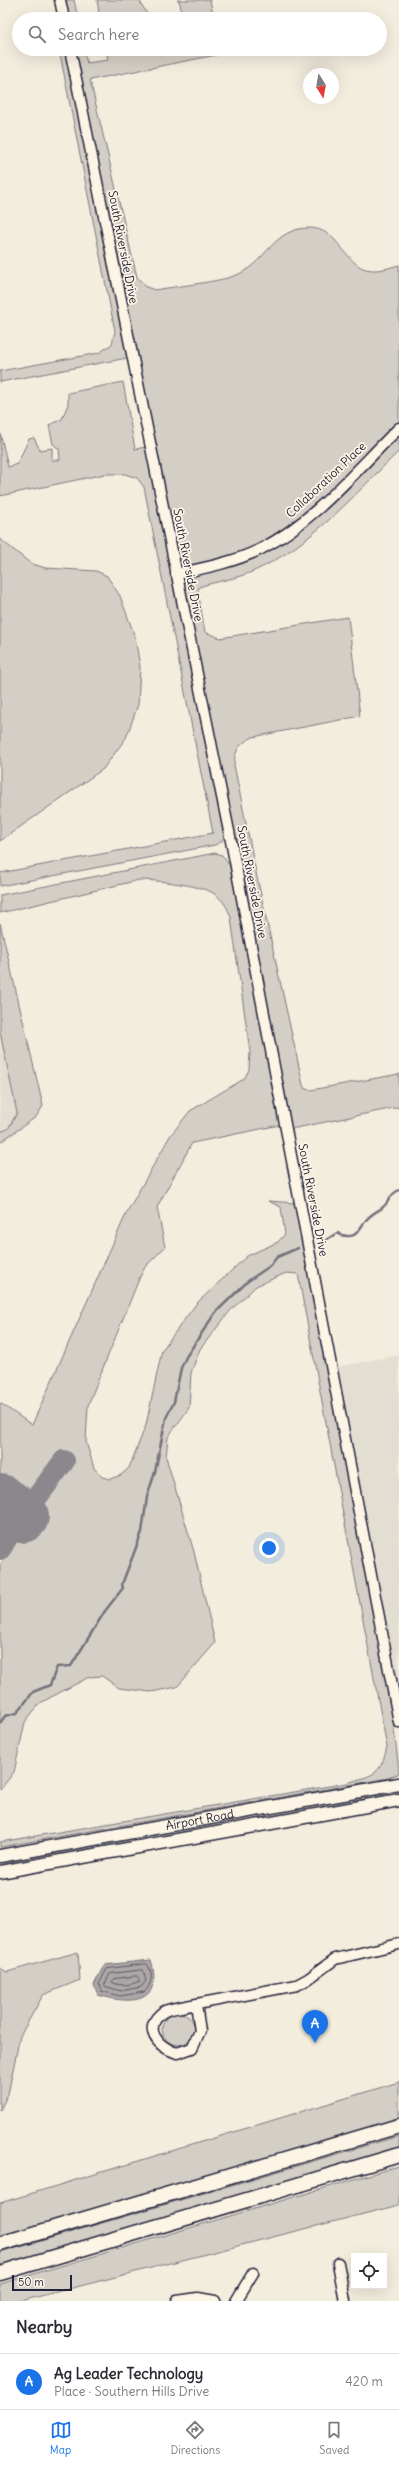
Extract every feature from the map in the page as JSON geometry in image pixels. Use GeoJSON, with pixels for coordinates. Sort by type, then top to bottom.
{"type":"FeatureCollection","features":[{"type":"Feature","properties":{"kind":"highway"},"geometry":{"type":"LineString","coordinates":[[0,2244],[399,2126]]}},
{"type":"Feature","properties":{"kind":"highway"},"geometry":{"type":"LineString","coordinates":[[0,2273],[399,2155]]}},
{"type":"Feature","properties":{"kind":"main road","name":"Airport Road"},"geometry":{"type":"LineString","coordinates":[[0,1856],[399,1784]]}},
{"type":"Feature","properties":{"kind":"main road","name":"Airport Road"},"geometry":{"type":"LineString","coordinates":[[0,1872],[399,1800]]}},
{"type":"Feature","properties":{"kind":"street"},"geometry":{"type":"LineString","coordinates":[[60,0],[63,12]]}},
{"type":"Feature","properties":{"kind":"street","name":"South Riverside Drive"},"geometry":{"type":"LineString","coordinates":[[71,56],[238,877],[399,1722]]}},
{"type":"Feature","properties":{"kind":"street","name":"Collaboration Place"},"geometry":{"type":"LineString","coordinates":[[176,574],[230,561],[276,540],[312,514],[399,428]]}},
{"type":"Feature","properties":{"kind":"street"},"geometry":{"type":"LineString","coordinates":[[196,2004],[200,2031],[192,2048],[177,2053],[158,2044],[153,2030],[155,2023],[162,2013],[196,2004],[297,1985],[308,1979],[335,1959],[347,1954],[399,1944]]}},
{"type":"Feature","properties":{"kind":"street"},"geometry":{"type":"LineString","coordinates":[[338,2263],[345,2301]]}},
{"type":"Feature","properties":{"kind":"street"},"geometry":{"type":"LineString","coordinates":[[236,2301],[253,2273]]}},
{"type":"Feature","properties":{"kind":"street"},"geometry":{"type":"LineString","coordinates":[[177,2301],[198,2298],[215,2301]]}},
{"type":"Feature","properties":{"kind":"shaded area"},"geometry":{"type":"Polygon","coordinates":[[[65,0],[74,0],[77,12],[68,12],[65,0]]]}},
{"type":"Feature","properties":{"kind":"shaded area"},"geometry":{"type":"Polygon","coordinates":[[[97,0],[139,0],[146,12],[99,12],[97,0]]]}},
{"type":"Feature","properties":{"kind":"shaded area"},"geometry":{"type":"Polygon","coordinates":[[[177,0],[210,0],[213,12],[181,12],[180,3],[177,0]]]}},
{"type":"Feature","properties":{"kind":"shaded area"},"geometry":{"type":"Polygon","coordinates":[[[60,56],[66,56],[127,358],[0,382],[0,371],[99,353],[112,344],[115,331],[60,56]]]}},
{"type":"Feature","properties":{"kind":"shaded area"},"geometry":{"type":"Polygon","coordinates":[[[76,56],[85,56],[87,63],[108,60],[107,56],[211,56],[90,80],[137,277],[146,287],[155,290],[210,282],[231,277],[249,268],[271,246],[286,234],[296,230],[308,228],[318,229],[327,233],[352,260],[359,266],[366,269],[378,270],[399,265],[399,451],[332,517],[295,547],[254,571],[199,587],[198,592],[205,632],[220,638],[348,617],[360,716],[253,737],[241,745],[235,755],[234,765],[303,1085],[305,1089],[311,1090],[399,1074],[399,1107],[291,1129],[237,850],[76,56]]]}},
{"type":"Feature","properties":{"kind":"shaded area"},"geometry":{"type":"Polygon","coordinates":[[[123,382],[135,449],[146,447],[224,836],[222,841],[215,845],[0,886],[0,873],[213,833],[144,487],[137,478],[125,474],[105,474],[0,496],[0,432],[8,467],[17,464],[29,439],[34,438],[40,450],[52,448],[52,460],[60,460],[59,449],[53,444],[49,425],[62,419],[68,404],[68,393],[123,382]]]}},
{"type":"Feature","properties":{"kind":"shaded area"},"geometry":{"type":"Polygon","coordinates":[[[0,539],[30,563],[45,568],[96,571],[107,576],[120,596],[135,637],[140,667],[138,705],[126,738],[103,769],[0,841],[0,539]]]}},
{"type":"Feature","properties":{"kind":"shaded area"},"geometry":{"type":"Polygon","coordinates":[[[215,853],[222,855],[230,866],[280,1125],[192,1143],[157,1207],[165,1247],[145,1267],[139,1279],[88,1405],[86,1442],[94,1468],[102,1477],[110,1479],[121,1475],[129,1468],[146,1425],[162,1350],[196,1304],[247,1256],[278,1242],[285,1234],[281,1207],[268,1201],[295,1203],[390,1694],[399,1771],[398,1774],[388,1778],[0,1847],[0,1842],[347,1783],[364,1778],[379,1769],[387,1747],[298,1274],[286,1273],[256,1286],[230,1311],[200,1349],[191,1373],[189,1408],[168,1437],[166,1457],[194,1552],[215,1643],[177,1687],[151,1692],[119,1688],[102,1676],[89,1677],[40,1703],[25,1722],[14,1772],[0,1790],[0,1565],[71,1466],[60,1459],[35,1494],[24,1501],[0,1484],[0,1403],[32,1425],[127,1212],[170,1136],[190,1111],[244,1079],[249,1070],[250,1052],[231,918],[225,904],[213,893],[188,885],[139,880],[0,913],[0,895],[215,853]]]}},
{"type":"Feature","properties":{"kind":"shaded area"},"geometry":{"type":"Polygon","coordinates":[[[0,923],[43,1106],[36,1117],[0,1142],[0,1132],[8,1129],[17,1113],[0,1032],[0,923]]]}},
{"type":"Feature","properties":{"kind":"shaded area"},"geometry":{"type":"Polygon","coordinates":[[[0,992],[23,1128],[0,1144],[0,992]]]}},
{"type":"Feature","properties":{"kind":"shaded area"},"geometry":{"type":"Polygon","coordinates":[[[399,1355],[399,1690],[337,1367],[399,1355]]]}},
{"type":"Feature","properties":{"kind":"shaded area"},"geometry":{"type":"Polygon","coordinates":[[[78,1952],[80,1980],[43,1995],[20,2036],[8,2094],[0,2110],[0,1968],[7,1972],[78,1952]]]}},
{"type":"Feature","properties":{"kind":"shaded area"},"geometry":{"type":"Polygon","coordinates":[[[175,2013],[181,2013],[190,2017],[194,2029],[190,2041],[181,2045],[175,2045],[166,2041],[162,2032],[162,2026],[166,2017],[175,2013]]]}},
{"type":"Feature","properties":{"kind":"shaded area"},"geometry":{"type":"Polygon","coordinates":[[[399,2082],[399,2119],[0,2237],[0,2203],[399,2082]]]}},
{"type":"Feature","properties":{"kind":"shaded area"},"geometry":{"type":"Polygon","coordinates":[[[399,2136],[399,2149],[0,2267],[0,2253],[399,2136]]]}},
{"type":"Feature","properties":{"kind":"shaded area"},"geometry":{"type":"Polygon","coordinates":[[[399,2166],[399,2205],[21,2301],[0,2301],[0,2284],[399,2166]]]}},
{"type":"Feature","properties":{"kind":"water"},"geometry":{"type":"Polygon","coordinates":[[[151,1960],[154,1975],[153,1985],[149,1993],[142,1998],[122,2000],[98,1995],[94,1985],[104,1965],[151,1960]]]}},
{"type":"Feature","properties":{"kind":"waterway"},"geometry":{"type":"LineString","coordinates":[[321,1243],[337,1233],[344,1236],[354,1235],[365,1221],[372,1214],[382,1208],[393,1194],[399,1190]]}},
{"type":"Feature","properties":{"kind":"waterway"},"geometry":{"type":"LineString","coordinates":[[0,1723],[5,1716],[17,1713],[33,1692],[50,1685],[57,1667],[71,1666],[105,1611],[123,1588],[122,1584],[142,1532],[147,1497],[155,1472],[166,1418],[174,1402],[181,1368],[186,1357],[215,1313],[248,1281],[270,1266],[277,1257],[298,1248]]}},
{"type":"Feature","properties":{"kind":"taxiway"},"geometry":{"type":"LineString","coordinates":[[0,1549],[10,1528],[8,1506],[27,1504],[34,1501],[64,1461]]}},
{"type":"Feature","properties":{"kind":"runway"},"geometry":{"type":"LineString","coordinates":[[0,1501],[22,1516]]}},
{"type":"Feature","properties":{"kind":"place","name":"Ag Leader Technology"},"geometry":{"type":"Point","coordinates":[315,2043]}}]}
